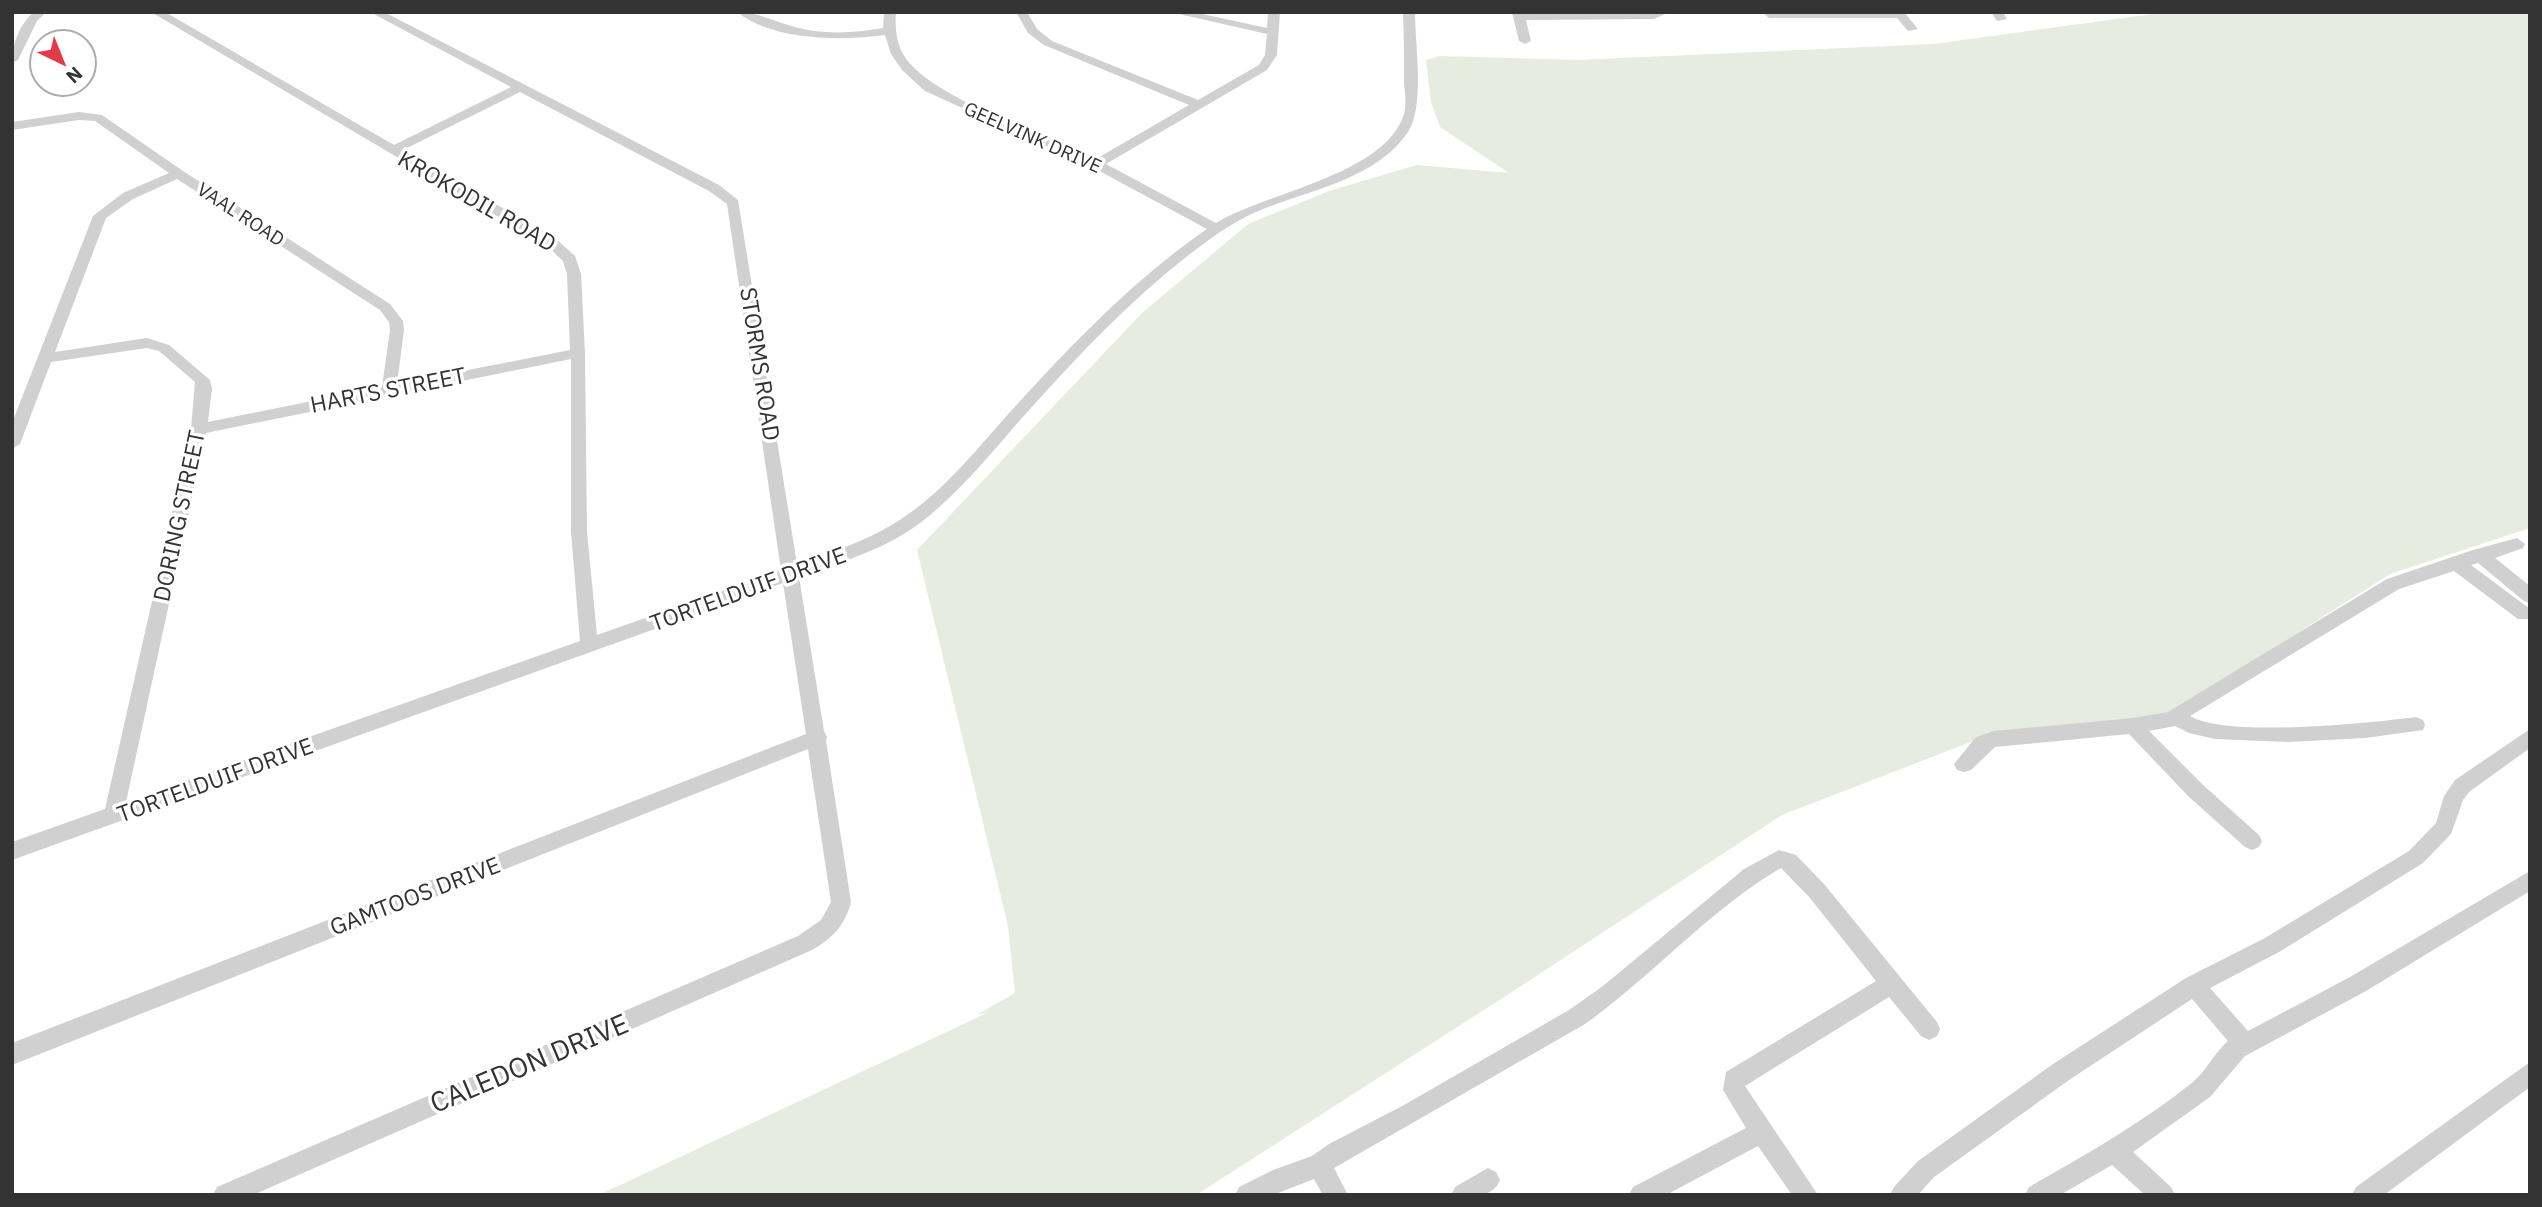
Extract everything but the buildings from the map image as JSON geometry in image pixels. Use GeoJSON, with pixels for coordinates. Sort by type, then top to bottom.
{"type":"FeatureCollection","features":[{"type":"Feature","properties":{"kind":"street"},"geometry":{"type":"LineString","coordinates":[[12,60],[32,19],[41,12]]}},
{"type":"Feature","properties":{"kind":"street","name":"KROKODIL ROAD"},"geometry":{"type":"LineString","coordinates":[[156,12],[566,253],[574,274],[578,353],[579,532],[589,646]]}},
{"type":"Feature","properties":{"kind":"street","name":"STORMS ROAD"},"geometry":{"type":"LineString","coordinates":[[374,12],[714,188],[733,203],[841,887],[838,915],[831,926]]}},
{"type":"Feature","properties":{"kind":"street"},"geometry":{"type":"LineString","coordinates":[[742,12],[781,29],[817,36],[849,37],[889,31]]}},
{"type":"Feature","properties":{"kind":"street","name":"GEELVINK DRIVE"},"geometry":{"type":"LineString","coordinates":[[890,12],[889,31],[901,61],[929,88],[1097,164],[1216,228]]}},
{"type":"Feature","properties":{"kind":"street"},"geometry":{"type":"LineString","coordinates":[[1021,12],[1032,31],[1048,43],[1198,104]]}},
{"type":"Feature","properties":{"kind":"street"},"geometry":{"type":"LineString","coordinates":[[1175,12],[1272,32]]}},
{"type":"Feature","properties":{"kind":"street"},"geometry":{"type":"LineString","coordinates":[[1097,164],[1263,67],[1271,55],[1274,12]]}},
{"type":"Feature","properties":{"kind":"street","name":"TORTELDUIF DRIVE"},"geometry":{"type":"LineString","coordinates":[[12,851],[867,546],[910,523],[961,476],[1128,299],[1216,228],[1250,210],[1351,170],[1380,154],[1399,137],[1409,121],[1412,91],[1409,12]]}},
{"type":"Feature","properties":{"kind":"street"},"geometry":{"type":"LineString","coordinates":[[1525,41],[1519,14],[1654,16],[1664,12]]}},
{"type":"Feature","properties":{"kind":"street"},"geometry":{"type":"LineString","coordinates":[[1776,31],[1773,14],[1899,13],[1912,29]]}},
{"type":"Feature","properties":{"kind":"street"},"geometry":{"type":"LineString","coordinates":[[392,151],[519,88]]}},
{"type":"Feature","properties":{"kind":"street","name":"VAAL ROAD"},"geometry":{"type":"LineString","coordinates":[[12,126],[93,117],[392,313],[396,321],[396,343],[389,389]]}},
{"type":"Feature","properties":{"kind":"street"},"geometry":{"type":"LineString","coordinates":[[12,444],[100,216],[128,196],[178,174]]}},
{"type":"Feature","properties":{"kind":"street","name":"DORING STREET"},"geometry":{"type":"LineString","coordinates":[[47,358],[147,343],[164,348],[202,380],[204,389],[199,429],[113,816]]}},
{"type":"Feature","properties":{"kind":"street","name":"HARTS STREET"},"geometry":{"type":"LineString","coordinates":[[199,429],[578,353]]}},
{"type":"Feature","properties":{"kind":"street"},"geometry":{"type":"LineString","coordinates":[[2175,718],[2179,712],[2360,601],[2393,584],[2479,554],[2526,545]]}},
{"type":"Feature","properties":{"kind":"street"},"geometry":{"type":"LineString","coordinates":[[2479,554],[2530,596]]}},
{"type":"Feature","properties":{"kind":"street"},"geometry":{"type":"LineString","coordinates":[[2455,562],[2525,614]]}},
{"type":"Feature","properties":{"kind":"street"},"geometry":{"type":"LineString","coordinates":[[1964,764],[1983,743],[1994,739],[2133,726],[2175,718],[2194,729],[2237,734],[2370,732],[2417,725]]}},
{"type":"Feature","properties":{"kind":"street"},"geometry":{"type":"LineString","coordinates":[[2133,726],[2194,790],[2252,842]]}},
{"type":"Feature","properties":{"kind":"street","name":"GAMTOOS DRIVE"},"geometry":{"type":"LineString","coordinates":[[12,1054],[818,737]]}},
{"type":"Feature","properties":{"kind":"street"},"geometry":{"type":"LineString","coordinates":[[1902,1195],[1915,1179],[2061,1072],[2194,985],[2272,945],[2416,857],[2444,828],[2454,796],[2462,786],[2530,737]]}},
{"type":"Feature","properties":{"kind":"street"},"geometry":{"type":"LineString","coordinates":[[1247,1195],[1281,1178],[1318,1165],[1577,1017],[1611,993],[1751,875],[1779,859],[1789,861],[1929,1029]]}},
{"type":"Feature","properties":{"kind":"street"},"geometry":{"type":"LineString","coordinates":[[2037,1195],[2113,1150],[2204,1088],[2231,1053],[2244,1043],[2297,1018],[2358,984],[2530,880]]}},
{"type":"Feature","properties":{"kind":"street","name":"CALEDON DRIVE"},"geometry":{"type":"LineString","coordinates":[[225,1195],[805,943],[831,926]]}},
{"type":"Feature","properties":{"kind":"street"},"geometry":{"type":"LineString","coordinates":[[1798,1192],[1734,1090],[1734,1080],[1892,984]]}},
{"type":"Feature","properties":{"kind":"street"},"geometry":{"type":"LineString","coordinates":[[2194,985],[2244,1043]]}},
{"type":"Feature","properties":{"kind":"street"},"geometry":{"type":"LineString","coordinates":[[2364,1195],[2530,1073]]}},
{"type":"Feature","properties":{"kind":"street"},"geometry":{"type":"LineString","coordinates":[[1641,1195],[1762,1132]]}},
{"type":"Feature","properties":{"kind":"street"},"geometry":{"type":"LineString","coordinates":[[2113,1150],[2163,1195]]}},
{"type":"Feature","properties":{"kind":"street"},"geometry":{"type":"LineString","coordinates":[[1318,1165],[1336,1195]]}},
{"type":"Feature","properties":{"kind":"street"},"geometry":{"type":"LineString","coordinates":[[1463,1195],[1488,1180]]}},
{"type":"Feature","properties":{"kind":"shaded area"},"geometry":{"type":"Polygon","coordinates":[[[2168,12],[2530,12],[2530,528],[2390,574],[2142,732],[1981,738],[1782,815],[1196,1195],[599,1195],[987,1013],[978,1014],[1015,993],[1008,926],[917,550],[1142,313],[1248,224],[1332,190],[1417,165],[1509,173],[1440,127],[1431,102],[1426,60],[1439,56],[1577,60],[1934,44],[2168,12]]]}}]}
